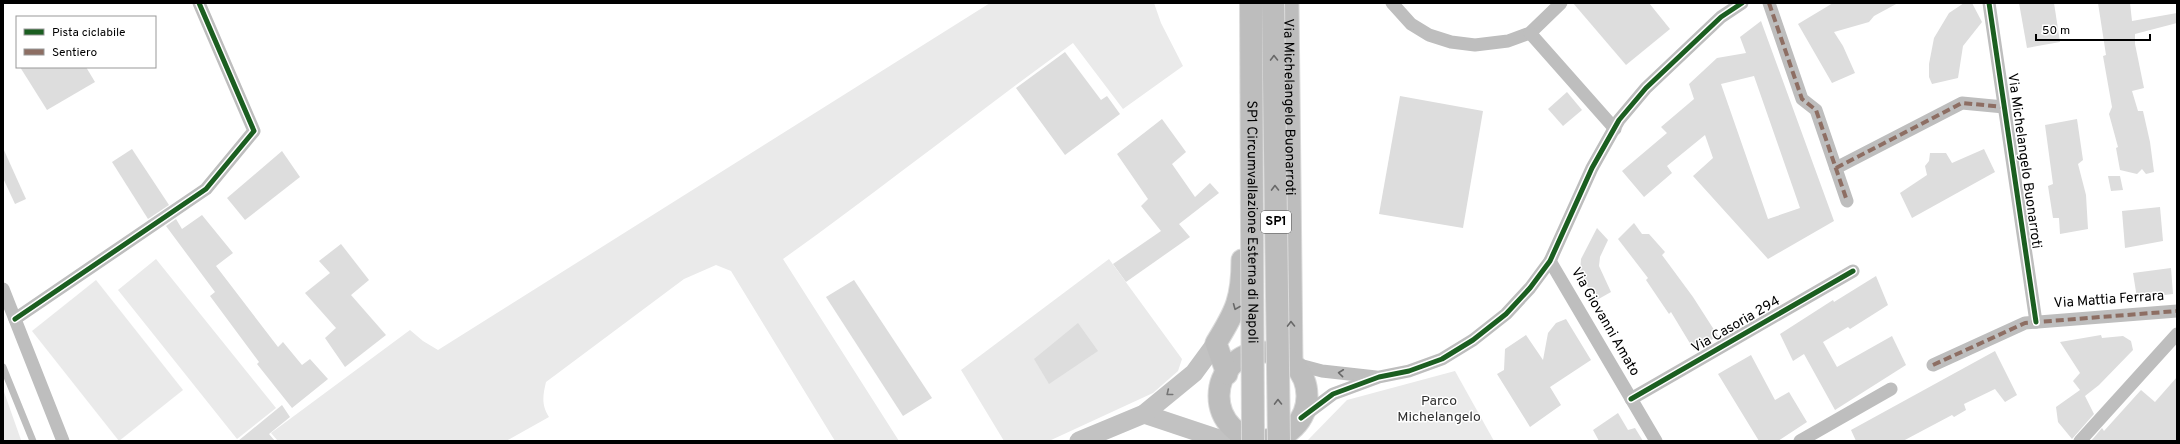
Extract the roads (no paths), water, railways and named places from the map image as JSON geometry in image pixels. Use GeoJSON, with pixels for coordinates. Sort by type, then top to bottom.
{"type":"FeatureCollection","features":[{"type":"Feature","properties":{"kind":"highway","name":"SP1 Circumvallazione Esterna di Napoli"},"geometry":{"type":"LineString","coordinates":[[1239,437],[1250,3]]}},
{"type":"Feature","properties":{"kind":"highway","name":"SP1 Circumvallazione Esterna di Napoli"},"geometry":{"type":"LineString","coordinates":[[1273,3],[1291,432]]}},
{"type":"Feature","properties":{"kind":"main road"},"geometry":{"type":"LineString","coordinates":[[1228,374],[1216,343],[1237,304],[1242,285],[1243,128],[1240,3]]}},
{"type":"Feature","properties":{"kind":"main road","name":"Via Michelangelo Buonarroti"},"geometry":{"type":"LineString","coordinates":[[1288,3],[1290,326],[1292,363]]}},
{"type":"Feature","properties":{"kind":"main road"},"geometry":{"type":"LineString","coordinates":[[1264,352],[1280,355],[1292,363],[1302,375],[1307,389],[1306,404],[1291,432],[1269,440],[1239,437],[1226,420],[1221,409],[1219,396],[1221,384],[1228,374],[1236,361],[1250,354],[1264,352]]}},
{"type":"Feature","properties":{"kind":"street"},"geometry":{"type":"LineString","coordinates":[[15,319],[206,189],[254,131],[199,3]]}},
{"type":"Feature","properties":{"kind":"street"},"geometry":{"type":"LineString","coordinates":[[1392,3],[1411,24],[1429,35],[1451,42],[1475,45],[1508,41],[1530,33],[1561,3]]}},
{"type":"Feature","properties":{"kind":"street"},"geometry":{"type":"LineString","coordinates":[[1291,432],[1333,394],[1380,377],[1408,371],[1442,359],[1473,340],[1506,314],[1530,288],[1550,261],[1592,168],[1619,120],[1646,88],[1721,17],[1742,3]]}},
{"type":"Feature","properties":{"kind":"street"},"geometry":{"type":"LineString","coordinates":[[1769,3],[1802,99],[1816,110],[1847,201]]}},
{"type":"Feature","properties":{"kind":"street","name":"Via Michelangelo Buonarroti"},"geometry":{"type":"LineString","coordinates":[[1989,3],[2036,322]]}},
{"type":"Feature","properties":{"kind":"street"},"geometry":{"type":"LineString","coordinates":[[1530,33],[1614,129]]}},
{"type":"Feature","properties":{"kind":"street","name":"Via Michelangelo Buonarroti"},"geometry":{"type":"LineString","coordinates":[[1836,168],[1962,103],[2004,107]]}},
{"type":"Feature","properties":{"kind":"street","name":"Via Giovanni Amato"},"geometry":{"type":"LineString","coordinates":[[1550,261],[1656,441]]}},
{"type":"Feature","properties":{"kind":"street","name":"Via Casoria 294"},"geometry":{"type":"LineString","coordinates":[[1631,399],[1852,271]]}},
{"type":"Feature","properties":{"kind":"street"},"geometry":{"type":"LineString","coordinates":[[3,289],[63,441]]}},
{"type":"Feature","properties":{"kind":"street","name":"Via Mattia Ferrara"},"geometry":{"type":"LineString","coordinates":[[1933,365],[2025,323],[2177,311]]}},
{"type":"Feature","properties":{"kind":"street"},"geometry":{"type":"LineString","coordinates":[[2080,441],[2177,334]]}},
{"type":"Feature","properties":{"kind":"street"},"geometry":{"type":"LineString","coordinates":[[1079,441],[1144,414],[1194,373],[1216,343]]}},
{"type":"Feature","properties":{"kind":"street"},"geometry":{"type":"LineString","coordinates":[[1292,363],[1322,371],[1380,377]]}},
{"type":"Feature","properties":{"kind":"street"},"geometry":{"type":"LineString","coordinates":[[1194,373],[1228,374]]}},
{"type":"Feature","properties":{"kind":"street"},"geometry":{"type":"LineString","coordinates":[[1800,441],[1891,389]]}},
{"type":"Feature","properties":{"kind":"street"},"geometry":{"type":"LineString","coordinates":[[1144,414],[1203,432],[1239,437]]}},
{"type":"Feature","properties":{"kind":"lane"},"geometry":{"type":"LineString","coordinates":[[3,367],[33,441]]}},
{"type":"Feature","properties":{"kind":"park label","name":"Parco Michelangelo"},"geometry":{"type":"Point","coordinates":[1439,410]}}]}
